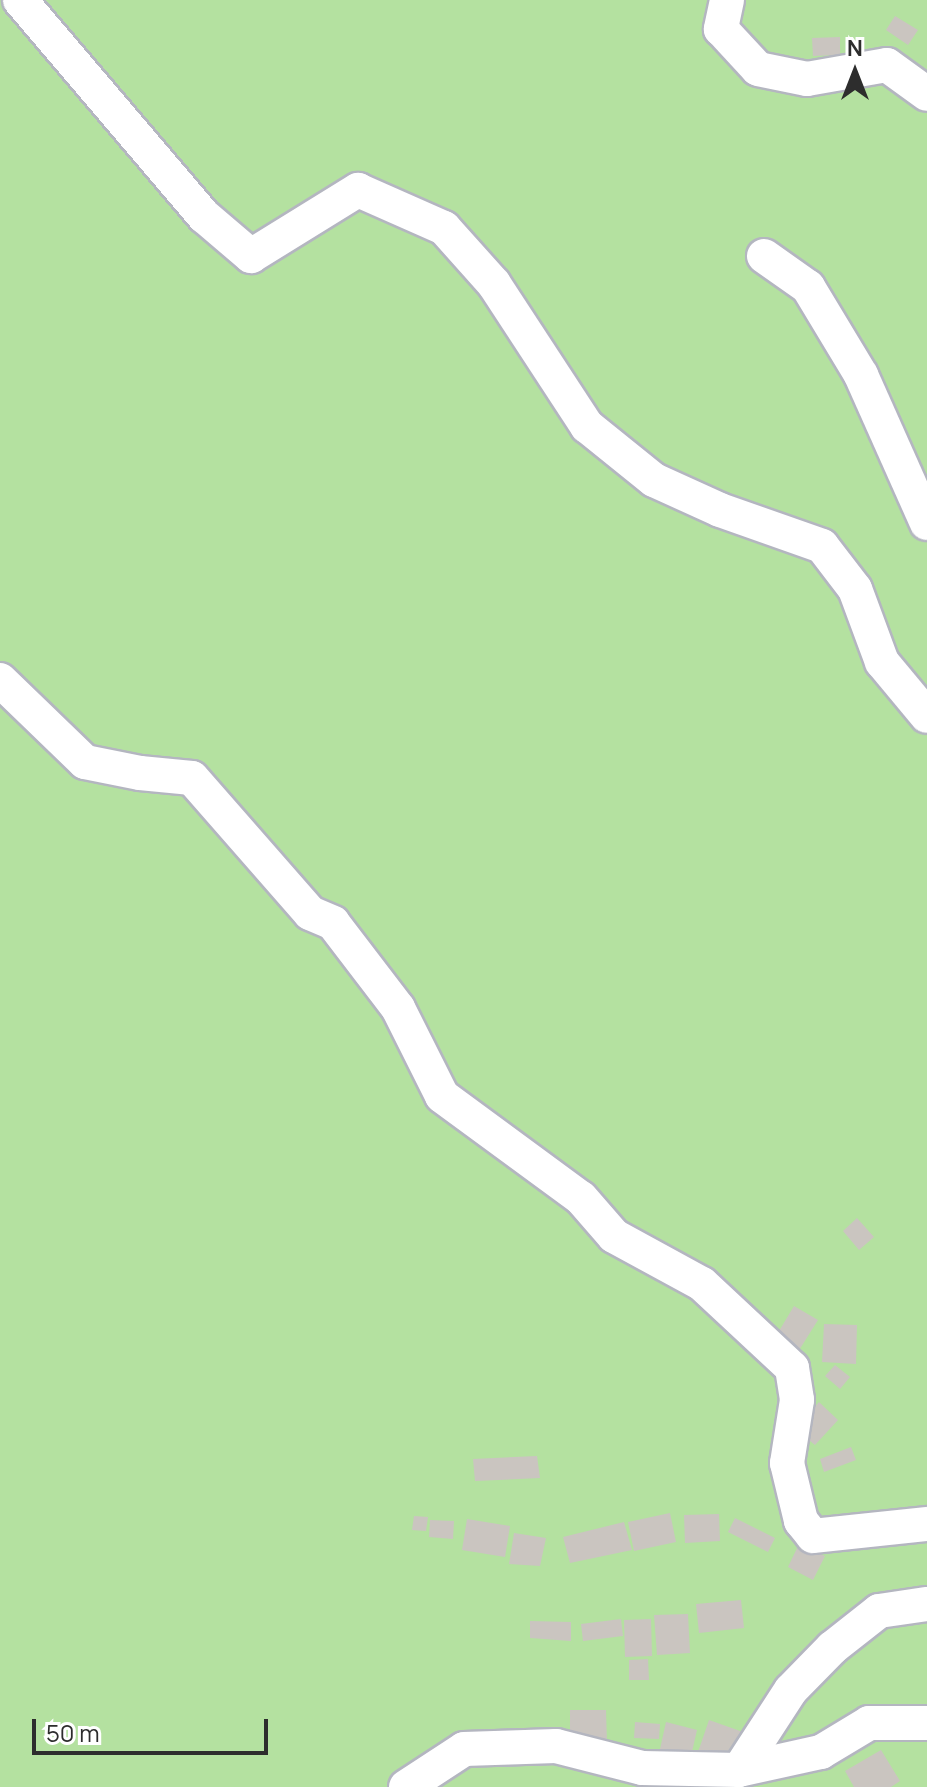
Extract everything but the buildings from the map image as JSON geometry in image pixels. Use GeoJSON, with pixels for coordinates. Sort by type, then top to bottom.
{"type":"FeatureCollection","features":[{"type":"Feature","properties":{"kind":"street"},"geometry":{"type":"LineString","coordinates":[[20,0],[204,216],[251,256],[358,190],[444,228],[494,284],[587,426],[654,480],[720,510],[822,546],[855,589],[882,662],[927,716]]}},
{"type":"Feature","properties":{"kind":"street"},"geometry":{"type":"LineString","coordinates":[[727,0],[721,29],[758,69],[807,79],[887,65],[927,94]]}},
{"type":"Feature","properties":{"kind":"street"},"geometry":{"type":"LineString","coordinates":[[764,256],[808,287],[861,375],[927,523]]}},
{"type":"Feature","properties":{"kind":"street"},"geometry":{"type":"LineString","coordinates":[[0,680],[85,762],[140,773],[192,778],[310,913],[333,923],[398,1008],[442,1096],[581,1198],[614,1236],[702,1284],[792,1368],[797,1400],[787,1463],[801,1521],[813,1536],[927,1524]]}},
{"type":"Feature","properties":{"kind":"street"},"geometry":{"type":"LineString","coordinates":[[739,1770],[791,1690],[832,1648],[879,1611],[927,1604]]}},
{"type":"Feature","properties":{"kind":"street"},"geometry":{"type":"LineString","coordinates":[[406,1787],[464,1749],[556,1746],[642,1768],[739,1770],[821,1752],[869,1723],[927,1723]]}},
{"type":"Feature","properties":{"kind":"green space"},"geometry":{"type":"Polygon","coordinates":[[[0,0],[927,0],[927,1787],[0,1787],[0,0]]]}}]}
